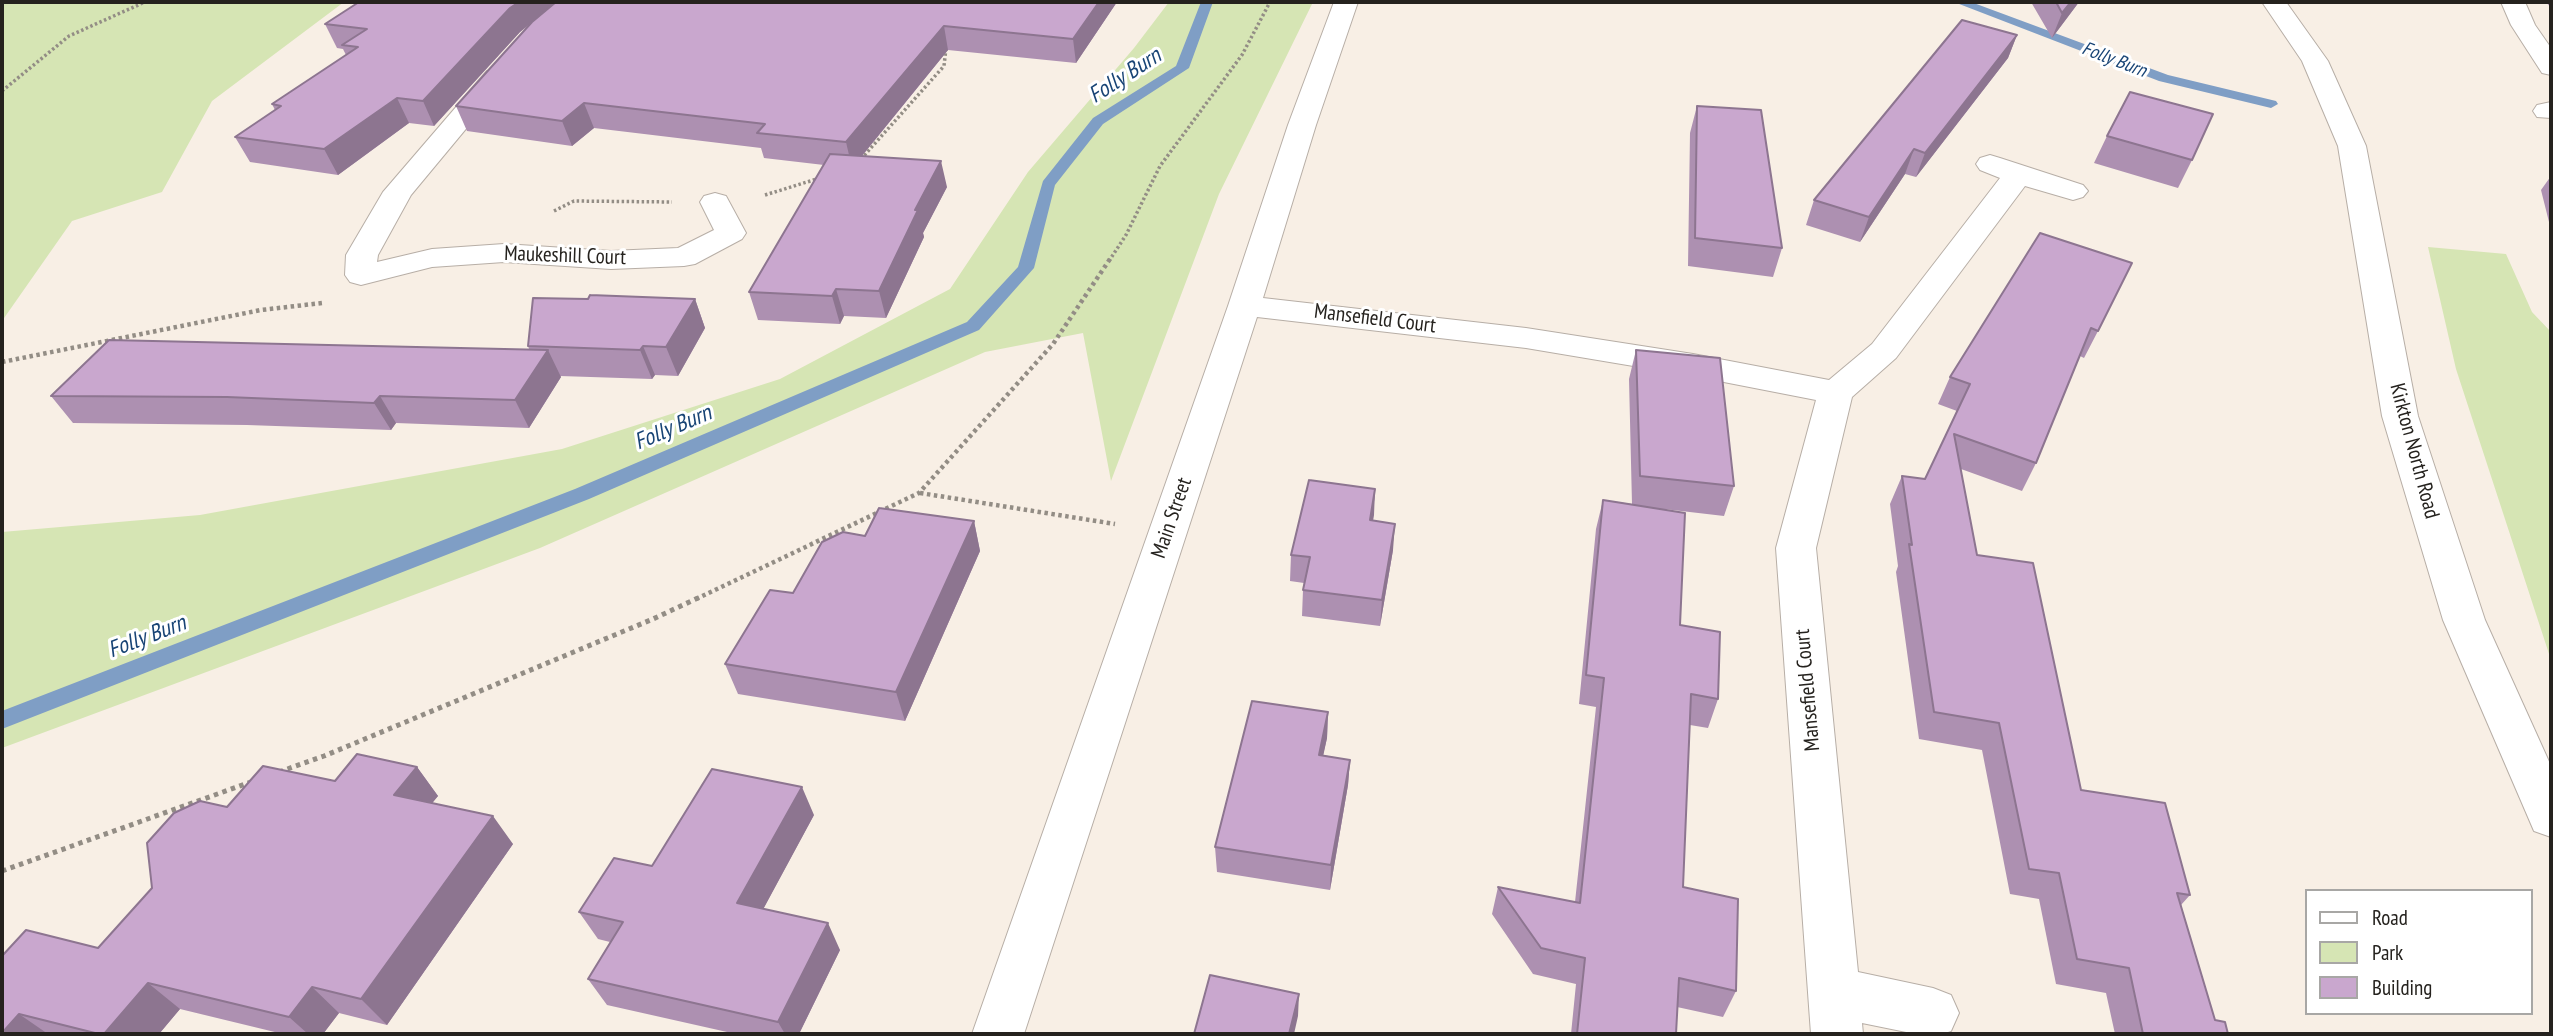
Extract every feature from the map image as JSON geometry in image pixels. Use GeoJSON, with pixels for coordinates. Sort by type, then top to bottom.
{"type":"FeatureCollection","features":[{"type":"Feature","properties":{"kind":"street","name":"Main Street"},"geometry":{"type":"LineString","coordinates":[[998,1034],[1244,306],[1302,125],[1346,2]]}},
{"type":"Feature","properties":{"kind":"street","name":"Kirkton North Road"},"geometry":{"type":"LineString","coordinates":[[2274,2],[2315,61],[2352,146],[2400,416],[2464,620],[2551,817]]}},
{"type":"Feature","properties":{"kind":"street"},"geometry":{"type":"LineString","coordinates":[[2513,2],[2522,25],[2551,67]]}},
{"type":"Feature","properties":{"kind":"street"},"geometry":{"type":"LineString","coordinates":[[352,288],[362,255],[398,192],[466,110],[515,57]]}},
{"type":"Feature","properties":{"kind":"street"},"geometry":{"type":"LineString","coordinates":[[1836,393],[1884,351],[2004,169],[2073,191]]}},
{"type":"Feature","properties":{"kind":"street","name":"Maukeshill Court"},"geometry":{"type":"LineString","coordinates":[[352,288],[432,258],[504,253],[611,260],[684,257],[730,233],[715,202]]}},
{"type":"Feature","properties":{"kind":"street","name":"Mansefield Court"},"geometry":{"type":"LineString","coordinates":[[1244,306],[1526,338],[1693,365],[1836,393],[1796,548],[1835,1013],[1933,1013]]}},
{"type":"Feature","properties":{"kind":"path"},"geometry":{"type":"LineString","coordinates":[[2,91],[69,36],[145,2]]}},
{"type":"Feature","properties":{"kind":"path"},"geometry":{"type":"LineString","coordinates":[[272,775],[324,756],[653,619],[919,493],[1053,344],[1126,235],[1160,166],[1242,55],[1270,2]]}},
{"type":"Feature","properties":{"kind":"path"},"geometry":{"type":"LineString","coordinates":[[853,168],[944,66],[946,43]]}},
{"type":"Feature","properties":{"kind":"path"},"geometry":{"type":"LineString","coordinates":[[504,253],[519,230],[574,201],[715,202],[760,197],[826,176]]}},
{"type":"Feature","properties":{"kind":"path"},"geometry":{"type":"LineString","coordinates":[[2,362],[261,310],[352,288]]}},
{"type":"Feature","properties":{"kind":"path"},"geometry":{"type":"LineString","coordinates":[[919,493],[1167,532]]}},
{"type":"Feature","properties":{"kind":"path"},"geometry":{"type":"LineString","coordinates":[[2,871],[260,779]]}},
{"type":"Feature","properties":{"kind":"green space"},"geometry":{"type":"Polygon","coordinates":[[[2,2],[344,2],[212,101],[162,192],[72,221],[2,321],[2,2]]]}},
{"type":"Feature","properties":{"kind":"green space"},"geometry":{"type":"Polygon","coordinates":[[[1169,2],[1313,2],[1219,194],[1111,481],[1083,333],[985,352],[540,548],[2,748],[2,532],[200,515],[562,449],[780,379],[950,289],[1028,172],[1134,48],[1169,2]]]}},
{"type":"Feature","properties":{"kind":"green space"},"geometry":{"type":"Polygon","coordinates":[[[2428,247],[2506,254],[2532,312],[2551,332],[2551,660],[2456,369],[2428,247]]]}},
{"type":"Feature","properties":{"kind":"building"},"geometry":{"type":"Polygon","coordinates":[[[359,2],[519,2],[510,8],[423,101],[397,98],[324,149],[235,137],[281,106],[272,104],[358,47],[342,45],[367,29],[325,24],[359,2]]]}},
{"type":"Feature","properties":{"kind":"building"},"geometry":{"type":"Polygon","coordinates":[[[556,2],[1099,2],[1073,39],[944,26],[846,142],[757,133],[765,124],[584,103],[562,121],[456,106],[532,22],[556,2]]]}},
{"type":"Feature","properties":{"kind":"building"},"geometry":{"type":"Polygon","coordinates":[[[2056,2],[2071,2],[2062,13],[2056,2]]]}},
{"type":"Feature","properties":{"kind":"building"},"geometry":{"type":"Polygon","coordinates":[[[1962,20],[2017,35],[1925,153],[1914,149],[1869,217],[1814,200],[1962,20]]]}},
{"type":"Feature","properties":{"kind":"building"},"geometry":{"type":"Polygon","coordinates":[[[2130,92],[2213,114],[2192,160],[2107,136],[2130,92]]]}},
{"type":"Feature","properties":{"kind":"building"},"geometry":{"type":"Polygon","coordinates":[[[1697,106],[1761,110],[1782,248],[1695,238],[1697,106]]]}},
{"type":"Feature","properties":{"kind":"building"},"geometry":{"type":"Polygon","coordinates":[[[830,154],[941,161],[915,210],[918,210],[879,291],[836,289],[832,296],[749,292],[830,154]]]}},
{"type":"Feature","properties":{"kind":"building"},"geometry":{"type":"Polygon","coordinates":[[[2040,233],[2132,263],[2098,331],[2091,328],[2036,463],[1954,434],[1977,555],[2033,563],[2081,790],[2165,803],[2190,895],[2177,893],[2215,1020],[2225,1022],[2228,1034],[2143,1034],[2129,968],[2077,959],[2059,873],[2029,869],[1999,723],[1934,712],[1909,544],[1912,545],[1902,476],[1925,479],[1970,384],[1950,377],[2040,233]]]}},
{"type":"Feature","properties":{"kind":"building"},"geometry":{"type":"Polygon","coordinates":[[[590,295],[695,299],[666,347],[643,346],[640,350],[528,346],[533,298],[588,299],[590,295]]]}},
{"type":"Feature","properties":{"kind":"building"},"geometry":{"type":"Polygon","coordinates":[[[109,340],[548,350],[515,400],[380,396],[374,403],[227,397],[51,396],[109,340]]]}},
{"type":"Feature","properties":{"kind":"building"},"geometry":{"type":"Polygon","coordinates":[[[1636,350],[1720,358],[1734,486],[1640,476],[1636,350]]]}},
{"type":"Feature","properties":{"kind":"building"},"geometry":{"type":"Polygon","coordinates":[[[1309,480],[1375,489],[1370,520],[1395,524],[1382,600],[1303,590],[1310,557],[1291,555],[1309,480]]]}},
{"type":"Feature","properties":{"kind":"building"},"geometry":{"type":"Polygon","coordinates":[[[1603,500],[1685,513],[1680,625],[1720,632],[1718,699],[1691,694],[1683,887],[1738,899],[1736,991],[1679,978],[1676,1034],[1577,1034],[1585,958],[1541,948],[1498,887],[1580,903],[1604,678],[1586,675],[1603,500]]]}},
{"type":"Feature","properties":{"kind":"building"},"geometry":{"type":"Polygon","coordinates":[[[879,508],[974,521],[896,692],[725,664],[770,590],[793,593],[822,542],[843,532],[865,536],[879,508]]]}},
{"type":"Feature","properties":{"kind":"building"},"geometry":{"type":"Polygon","coordinates":[[[1252,701],[1328,712],[1319,755],[1350,760],[1331,865],[1215,847],[1252,701]]]}},
{"type":"Feature","properties":{"kind":"building"},"geometry":{"type":"Polygon","coordinates":[[[357,754],[417,767],[394,795],[493,816],[361,999],[312,987],[289,1017],[148,983],[104,1034],[19,1014],[2,1033],[2,956],[26,930],[98,948],[152,888],[147,843],[174,813],[200,801],[227,807],[263,766],[335,781],[357,754]]]}},
{"type":"Feature","properties":{"kind":"building"},"geometry":{"type":"Polygon","coordinates":[[[712,769],[802,787],[737,903],[828,923],[778,1022],[588,979],[623,922],[579,912],[614,858],[652,866],[712,769]]]}},
{"type":"Feature","properties":{"kind":"building"},"geometry":{"type":"Polygon","coordinates":[[[1210,975],[1299,994],[1289,1034],[1194,1034],[1210,975]]]}},
{"type":"Feature","properties":{"kind":"waterway","name":"Folly Burn"},"geometry":{"type":"LineString","coordinates":[[2,720],[582,494],[973,326],[1026,268],[1048,184],[1098,121],[1182,68],[1207,2]]}},
{"type":"Feature","properties":{"kind":"waterway","name":"Folly Burn"},"geometry":{"type":"LineString","coordinates":[[1960,2],[2164,78],[2271,104]]}}]}
